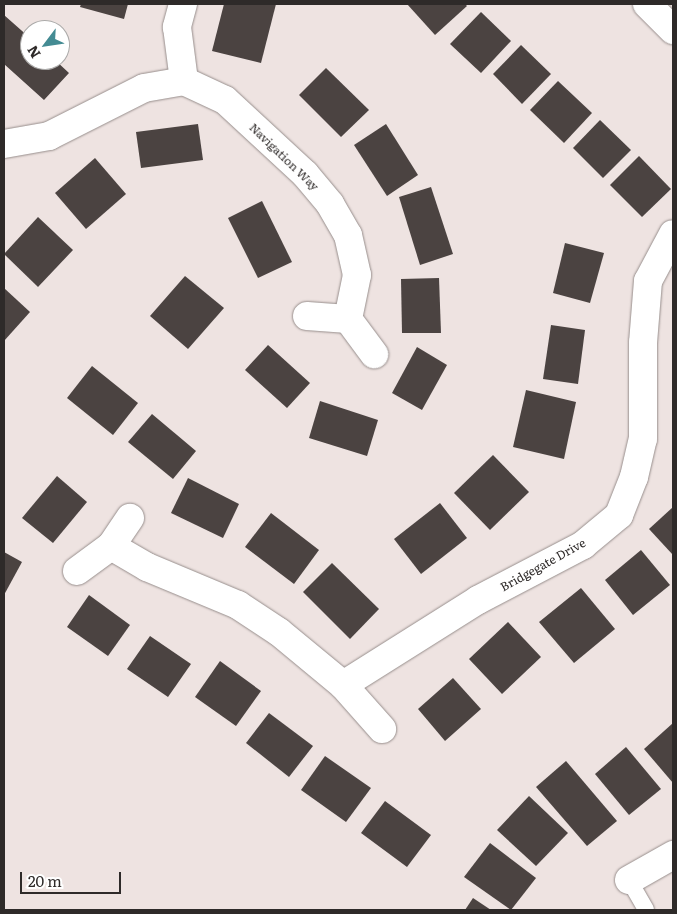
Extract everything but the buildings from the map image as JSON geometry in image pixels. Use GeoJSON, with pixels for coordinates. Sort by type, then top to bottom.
{"type":"FeatureCollection","features":[{"type":"Feature","properties":{"kind":"street"},"geometry":{"type":"LineString","coordinates":[[4,144],[49,136],[144,88],[184,81],[177,27],[183,4]]}},
{"type":"Feature","properties":{"kind":"street"},"geometry":{"type":"LineString","coordinates":[[647,4],[673,30]]}},
{"type":"Feature","properties":{"kind":"street","name":"Navigation Way"},"geometry":{"type":"LineString","coordinates":[[184,81],[225,100],[305,174],[330,204],[348,235],[357,275],[348,319]]}},
{"type":"Feature","properties":{"kind":"street","name":"Bridgegate Drive"},"geometry":{"type":"LineString","coordinates":[[344,685],[478,600],[582,545],[619,515],[644,439],[642,343],[648,281],[673,234]]}},
{"type":"Feature","properties":{"kind":"street"},"geometry":{"type":"LineString","coordinates":[[307,316],[348,319],[374,354]]}},
{"type":"Feature","properties":{"kind":"street"},"geometry":{"type":"LineString","coordinates":[[77,571],[111,546],[130,518]]}},
{"type":"Feature","properties":{"kind":"street"},"geometry":{"type":"LineString","coordinates":[[111,546],[147,566],[238,605],[279,632],[344,685],[382,729]]}},
{"type":"Feature","properties":{"kind":"street"},"geometry":{"type":"LineString","coordinates":[[629,880],[673,855]]}},
{"type":"Feature","properties":{"kind":"lane"},"geometry":{"type":"LineString","coordinates":[[629,880],[646,910]]}}]}
